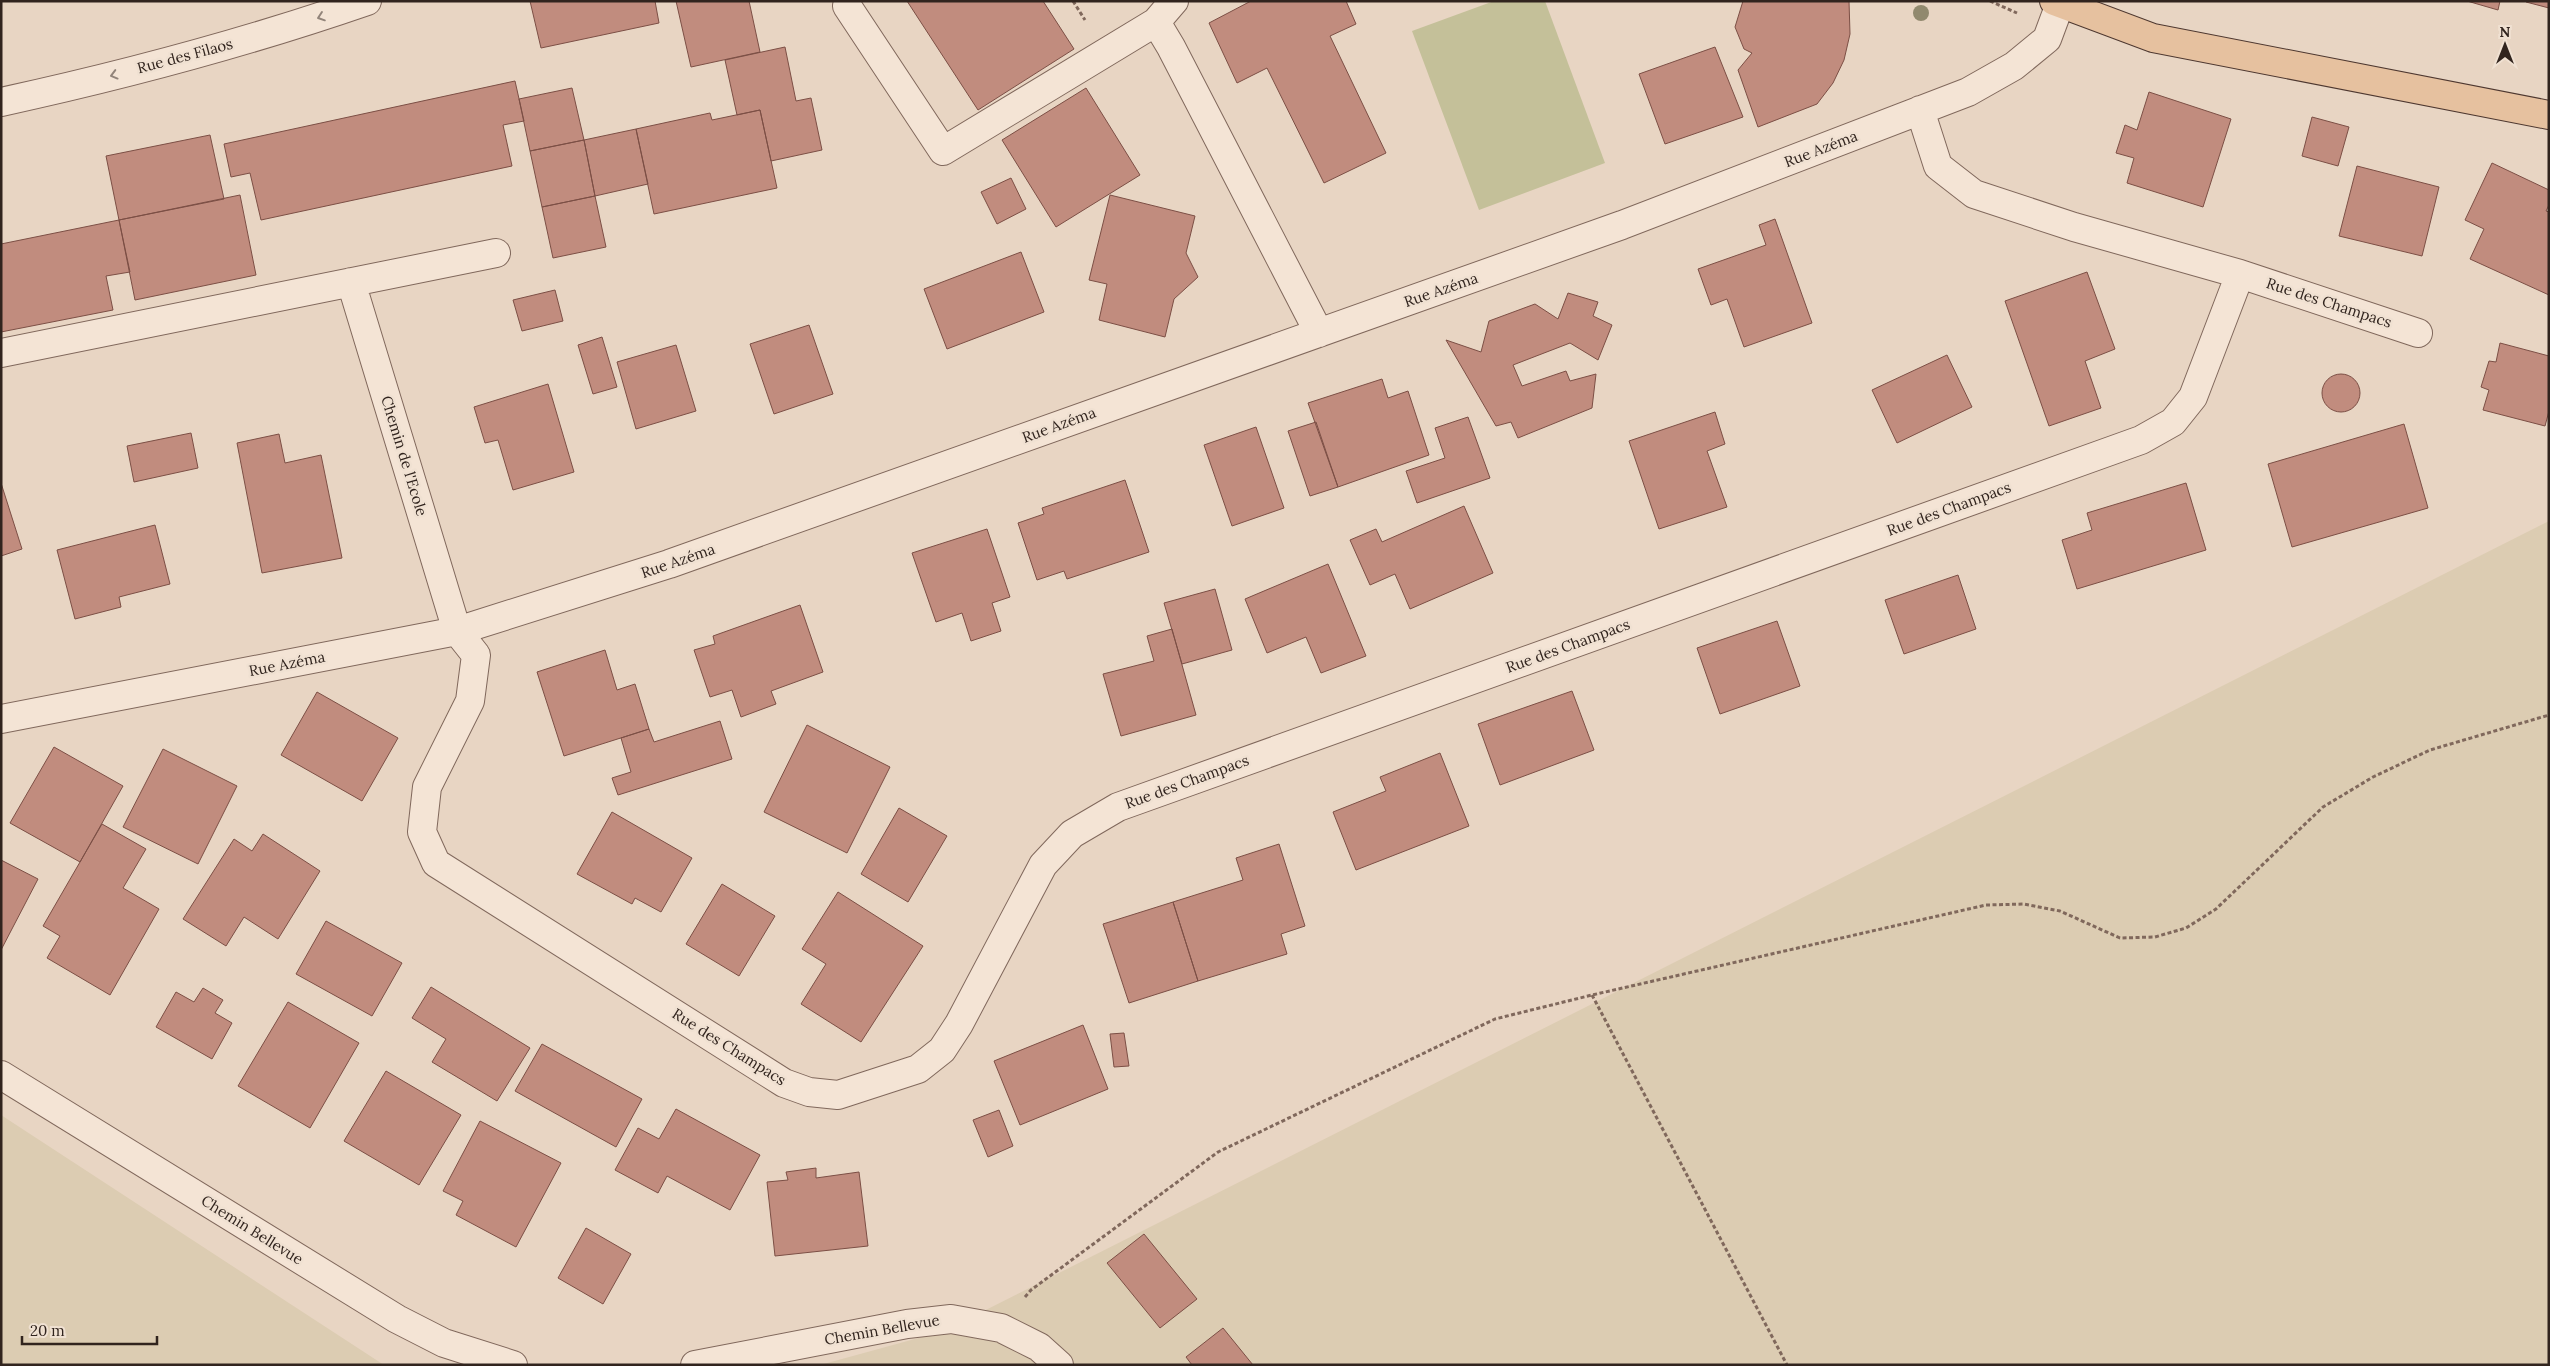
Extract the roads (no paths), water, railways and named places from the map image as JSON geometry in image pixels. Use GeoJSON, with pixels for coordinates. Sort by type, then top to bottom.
{"type":"FeatureCollection","features":[{"type":"Feature","properties":{"kind":"main road"},"geometry":{"type":"LineString","coordinates":[[2057,3],[2153,38],[2549,115]]}},
{"type":"Feature","properties":{"kind":"street","name":"Rue des Filaos"},"geometry":{"type":"LineString","coordinates":[[1,102],[68,87],[293,27],[367,1]]}},
{"type":"Feature","properties":{"kind":"street"},"geometry":{"type":"LineString","coordinates":[[847,6],[943,151],[1156,22],[1174,1]]}},
{"type":"Feature","properties":{"kind":"street","name":"Rue Azéma"},"geometry":{"type":"LineString","coordinates":[[1,719],[457,631],[669,564],[1622,225],[1968,92],[2014,66],[2047,39],[2057,3]]}},
{"type":"Feature","properties":{"kind":"street"},"geometry":{"type":"LineString","coordinates":[[1156,22],[1171,47],[1319,333]]}},
{"type":"Feature","properties":{"kind":"street","name":"Rue des Champacs"},"geometry":{"type":"LineString","coordinates":[[1920,110],[1938,166],[1974,194],[2074,227],[2240,274],[2418,333]]}},
{"type":"Feature","properties":{"kind":"street"},"geometry":{"type":"LineString","coordinates":[[1,353],[496,253]]}},
{"type":"Feature","properties":{"kind":"street","name":"Rue des Champacs"},"geometry":{"type":"LineString","coordinates":[[457,631],[476,655],[470,701],[427,787],[422,832],[436,863],[784,1083],[809,1092],[838,1095],[918,1068],[942,1050],[960,1024],[1043,865],[1072,834],[1118,807],[2141,440],[2173,422],[2192,397],[2240,274]]}},
{"type":"Feature","properties":{"kind":"street","name":"Chemin de l'Ecole"},"geometry":{"type":"LineString","coordinates":[[351,282],[457,631]]}},
{"type":"Feature","properties":{"kind":"street","name":"Chemin Bellevue"},"geometry":{"type":"LineString","coordinates":[[1,1075],[397,1320],[444,1343],[513,1365]]}},
{"type":"Feature","properties":{"kind":"street","name":"Chemin Bellevue"},"geometry":{"type":"LineString","coordinates":[[694,1365],[916,1323],[951,1319],[1001,1328],[1039,1347],[1059,1365]]}}]}
